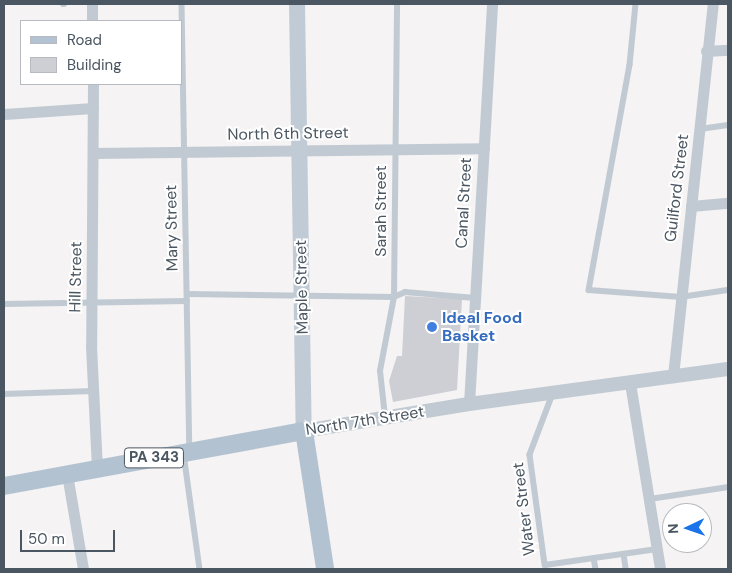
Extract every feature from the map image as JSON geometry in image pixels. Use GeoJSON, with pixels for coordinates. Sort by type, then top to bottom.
{"type":"FeatureCollection","features":[{"type":"Feature","properties":{"kind":"main road","name":"Maple Street"},"geometry":{"type":"LineString","coordinates":[[297,4],[304,431],[325,569]]}},
{"type":"Feature","properties":{"kind":"main road","name":"North 7th Street"},"geometry":{"type":"LineString","coordinates":[[4,486],[304,431]]}},
{"type":"Feature","properties":{"kind":"street"},"geometry":{"type":"LineString","coordinates":[[92,4],[92,20]]}},
{"type":"Feature","properties":{"kind":"street","name":"Canal Street"},"geometry":{"type":"LineString","coordinates":[[469,404],[492,4]]}},
{"type":"Feature","properties":{"kind":"street","name":"Guilford Street"},"geometry":{"type":"LineString","coordinates":[[673,376],[700,129],[706,51],[713,4]]}},
{"type":"Feature","properties":{"kind":"street"},"geometry":{"type":"LineString","coordinates":[[706,51],[728,50]]}},
{"type":"Feature","properties":{"kind":"street","name":"Hill Street"},"geometry":{"type":"LineString","coordinates":[[93,85],[91,303],[97,470]]}},
{"type":"Feature","properties":{"kind":"street"},"geometry":{"type":"LineString","coordinates":[[4,114],[93,108]]}},
{"type":"Feature","properties":{"kind":"street","name":"North 6th Street"},"geometry":{"type":"LineString","coordinates":[[93,153],[484,148]]}},
{"type":"Feature","properties":{"kind":"street"},"geometry":{"type":"LineString","coordinates":[[691,206],[728,203]]}},
{"type":"Feature","properties":{"kind":"street","name":"North 7th Street"},"geometry":{"type":"LineString","coordinates":[[304,431],[469,404],[728,369]]}},
{"type":"Feature","properties":{"kind":"street"},"geometry":{"type":"LineString","coordinates":[[630,382],[660,569]]}},
{"type":"Feature","properties":{"kind":"street"},"geometry":{"type":"LineString","coordinates":[[67,474],[83,569]]}},
{"type":"Feature","properties":{"kind":"lane","name":"Mary Street"},"geometry":{"type":"LineString","coordinates":[[182,4],[187,298],[187,452],[200,569]]}},
{"type":"Feature","properties":{"kind":"lane","name":"Sarah Street"},"geometry":{"type":"LineString","coordinates":[[385,417],[380,371],[394,297],[397,4]]}},
{"type":"Feature","properties":{"kind":"lane"},"geometry":{"type":"LineString","coordinates":[[636,4],[630,65],[589,290],[681,297],[728,290]]}},
{"type":"Feature","properties":{"kind":"lane"},"geometry":{"type":"LineString","coordinates":[[700,129],[728,125]]}},
{"type":"Feature","properties":{"kind":"lane"},"geometry":{"type":"LineString","coordinates":[[4,304],[91,303],[302,295],[394,297],[405,292],[475,298]]}},
{"type":"Feature","properties":{"kind":"lane"},"geometry":{"type":"LineString","coordinates":[[4,394],[93,391]]}},
{"type":"Feature","properties":{"kind":"lane","name":"Water Street"},"geometry":{"type":"LineString","coordinates":[[553,394],[530,455],[544,565],[594,558]]}},
{"type":"Feature","properties":{"kind":"lane"},"geometry":{"type":"LineString","coordinates":[[650,498],[728,487]]}},
{"type":"Feature","properties":{"kind":"lane"},"geometry":{"type":"LineString","coordinates":[[596,569],[594,558],[657,549]]}},
{"type":"Feature","properties":{"kind":"lane"},"geometry":{"type":"LineString","coordinates":[[624,554],[626,569]]}},
{"type":"Feature","properties":{"kind":"building","name":"Ideal Food Basket"},"geometry":{"type":"Polygon","coordinates":[[[405,296],[462,299],[457,390],[393,402],[389,381],[397,356],[402,356],[405,296]]]}},
{"type":"Feature","properties":{"kind":"place","name":"Ideal Food Basket"},"geometry":{"type":"Point","coordinates":[432,327]}}]}
